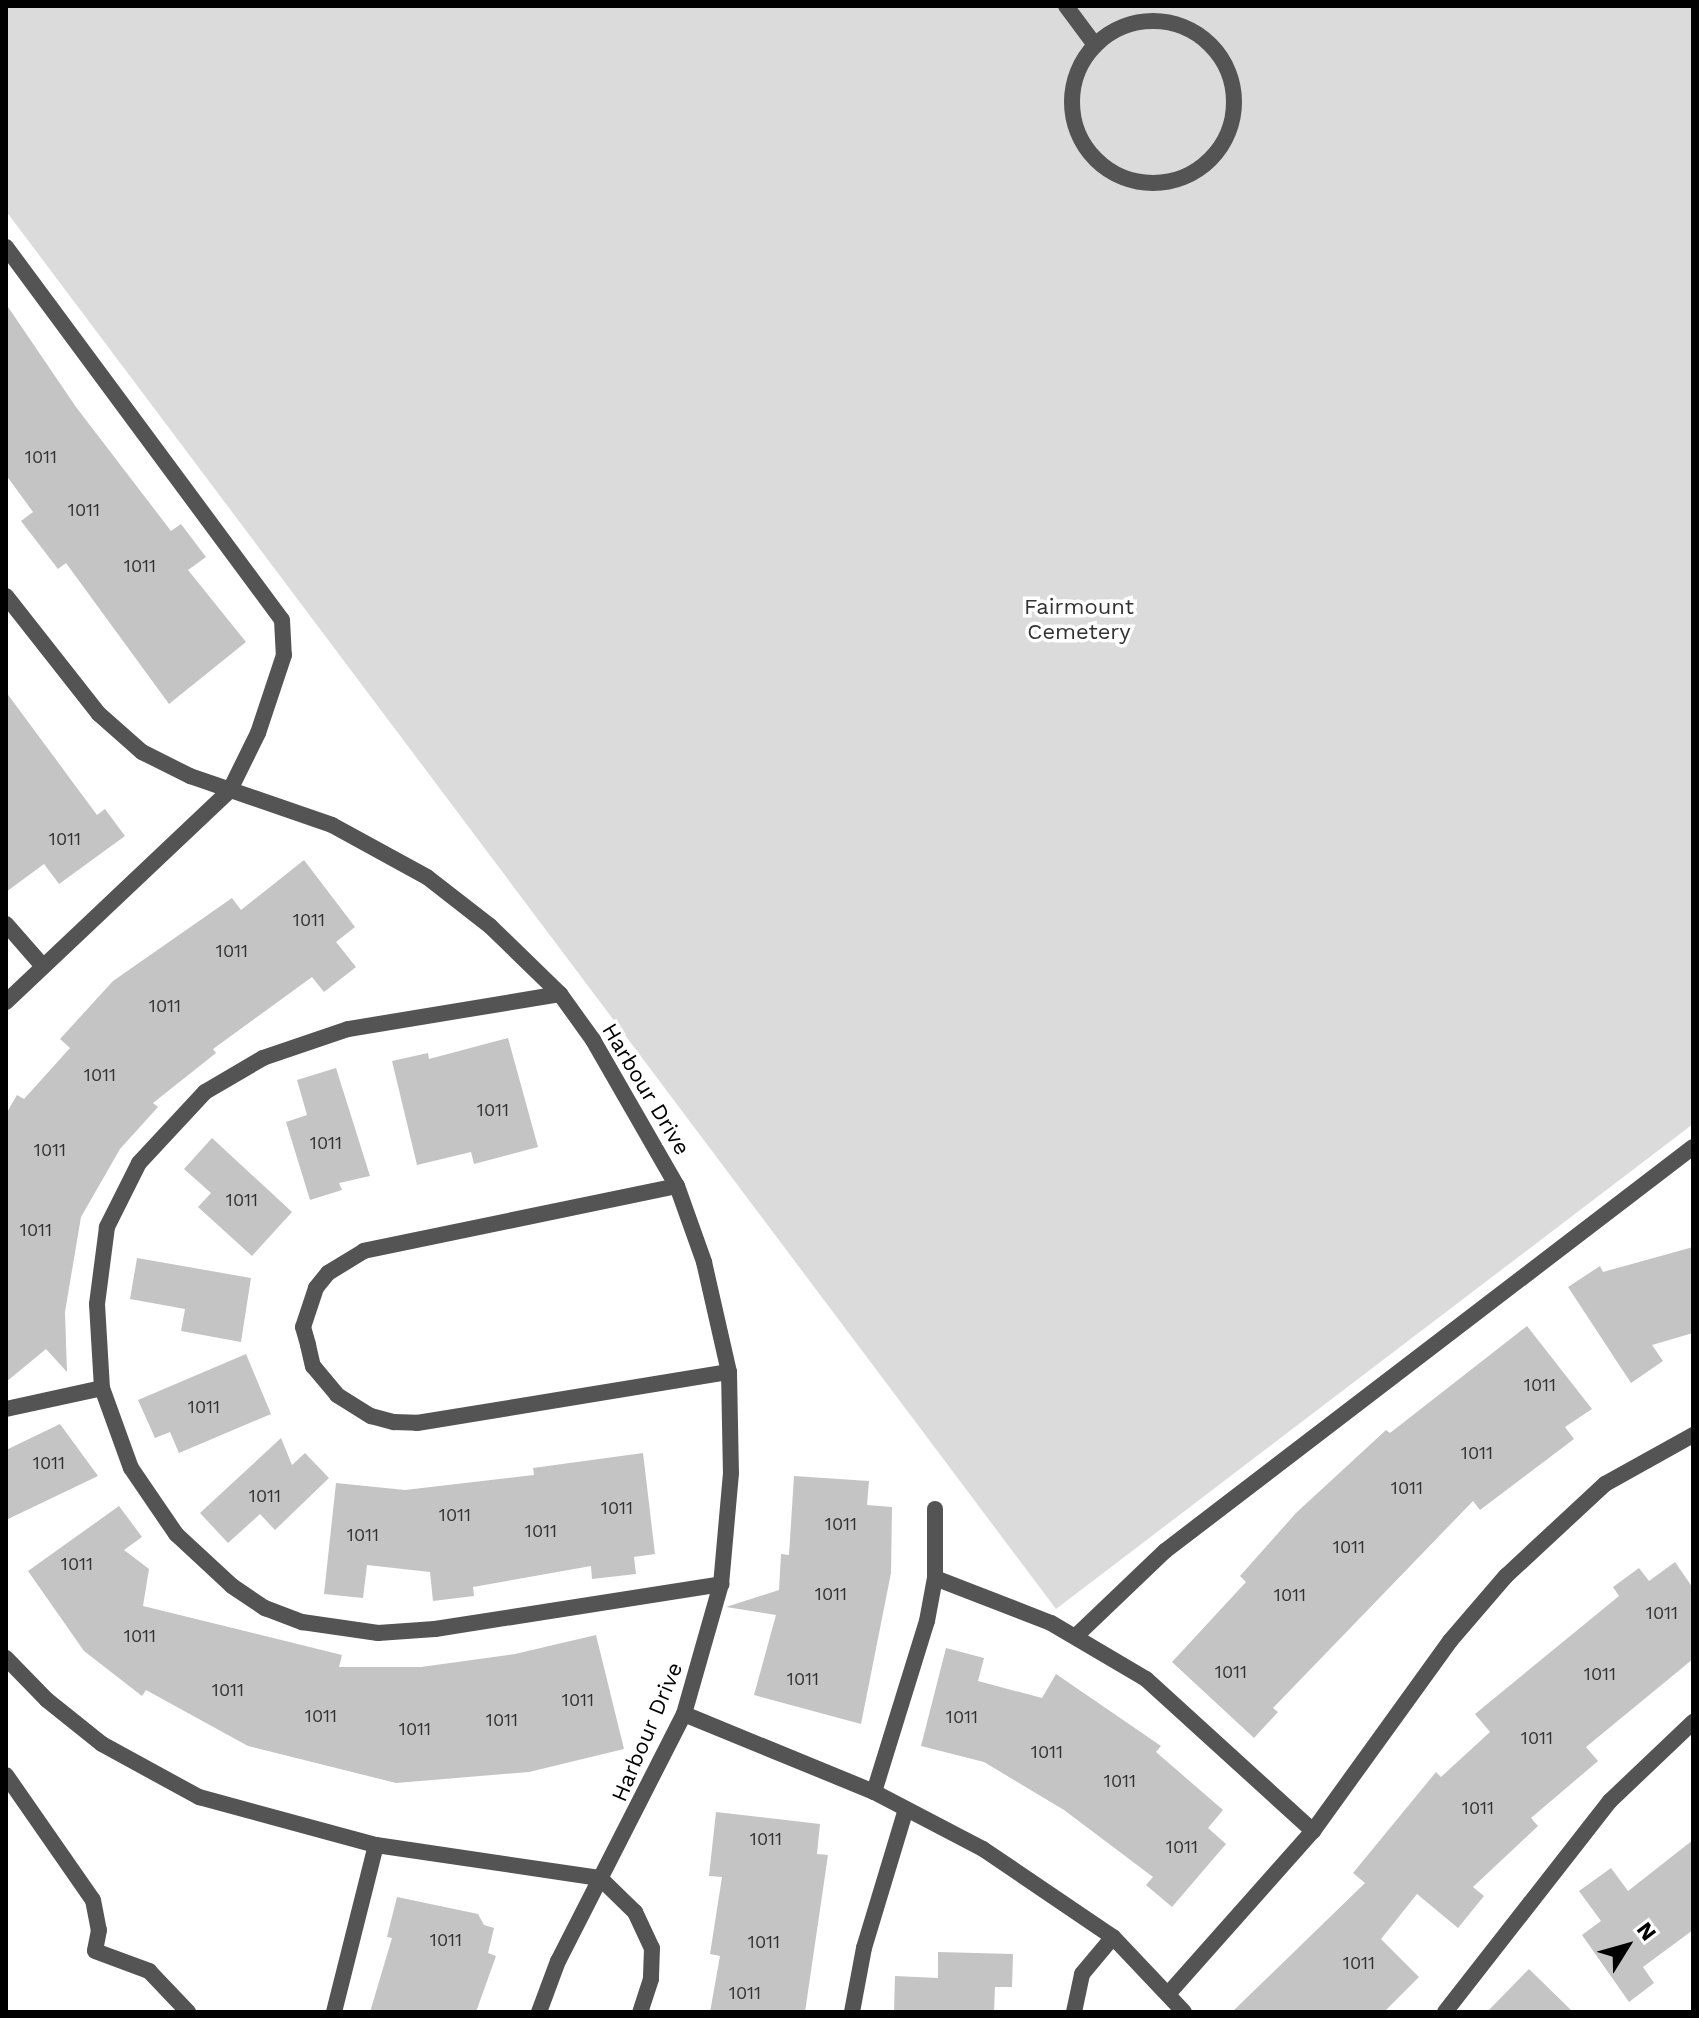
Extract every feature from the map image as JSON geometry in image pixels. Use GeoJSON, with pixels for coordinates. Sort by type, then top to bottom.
{"type":"FeatureCollection","features":[{"type":"Feature","properties":{"kind":"street"},"geometry":{"type":"LineString","coordinates":[[1066,6],[1095,45]]}},
{"type":"Feature","properties":{"kind":"street"},"geometry":{"type":"LineString","coordinates":[[1142,21],[1169,21],[1215,47],[1230,71],[1235,98],[1232,125],[1221,150],[1201,169],[1176,181],[1126,179],[1104,167],[1086,149],[1074,123],[1072,95],[1079,68],[1095,45],[1116,29],[1142,21]]}},
{"type":"Feature","properties":{"kind":"street"},"geometry":{"type":"LineString","coordinates":[[6,247],[282,620],[284,655],[258,733],[230,790],[41,964],[6,1002]]}},
{"type":"Feature","properties":{"kind":"street","name":"Harbour Drive"},"geometry":{"type":"LineString","coordinates":[[6,596],[111,727],[157,761],[230,790],[301,811],[393,856],[461,901],[560,994],[618,1077],[677,1186],[704,1262],[729,1372],[731,1473],[721,1584],[684,1714],[558,1961],[539,2012]]}},
{"type":"Feature","properties":{"kind":"street"},"geometry":{"type":"LineString","coordinates":[[6,924],[41,964]]}},
{"type":"Feature","properties":{"kind":"street"},"geometry":{"type":"LineString","coordinates":[[560,994],[312,1039],[263,1058],[205,1092],[139,1163],[107,1227],[97,1304],[102,1388],[131,1468],[176,1534],[232,1586],[265,1608],[302,1622],[378,1633],[435,1629],[721,1584]]}},
{"type":"Feature","properties":{"kind":"street"},"geometry":{"type":"LineString","coordinates":[[1077,1635],[1165,1551],[1693,1147]]}},
{"type":"Feature","properties":{"kind":"street"},"geometry":{"type":"LineString","coordinates":[[677,1186],[364,1251],[328,1273],[316,1288],[303,1327],[313,1366],[337,1395],[371,1416],[394,1422],[417,1423],[729,1372]]}},
{"type":"Feature","properties":{"kind":"street"},"geometry":{"type":"LineString","coordinates":[[6,1409],[102,1388]]}},
{"type":"Feature","properties":{"kind":"street"},"geometry":{"type":"LineString","coordinates":[[1169,1993],[1313,1831],[1424,1676],[1506,1576],[1605,1484],[1693,1435]]}},
{"type":"Feature","properties":{"kind":"street"},"geometry":{"type":"LineString","coordinates":[[874,1792],[913,1671],[935,1578],[935,1509]]}},
{"type":"Feature","properties":{"kind":"street"},"geometry":{"type":"LineString","coordinates":[[935,1578],[1077,1635],[1146,1679],[1313,1831]]}},
{"type":"Feature","properties":{"kind":"street"},"geometry":{"type":"LineString","coordinates":[[6,1658],[76,1725],[152,1774],[236,1810],[376,1845],[600,1878],[635,1912],[652,1948],[651,1979],[640,2012]]}},
{"type":"Feature","properties":{"kind":"street"},"geometry":{"type":"LineString","coordinates":[[684,1714],[874,1792],[1013,1867],[1113,1937],[1184,2012]]}},
{"type":"Feature","properties":{"kind":"street"},"geometry":{"type":"LineString","coordinates":[[1445,2012],[1610,1801],[1693,1722]]}},
{"type":"Feature","properties":{"kind":"street"},"geometry":{"type":"LineString","coordinates":[[6,1775],[93,1900],[99,1930],[95,1951],[149,1971],[188,2012]]}},
{"type":"Feature","properties":{"kind":"street"},"geometry":{"type":"LineString","coordinates":[[852,2012],[864,1948],[906,1809]]}},
{"type":"Feature","properties":{"kind":"street"},"geometry":{"type":"LineString","coordinates":[[334,2012],[376,1845]]}},
{"type":"Feature","properties":{"kind":"street"},"geometry":{"type":"LineString","coordinates":[[1074,2012],[1082,1974],[1113,1937]]}},
{"type":"Feature","properties":{"kind":"green space","name":"Fairmount Cemetery"},"geometry":{"type":"Polygon","coordinates":[[[6,6],[1693,6],[1693,1124],[1056,1609],[6,211],[6,6]]]}},
{"type":"Feature","properties":{"kind":"building"},"geometry":{"type":"Polygon","coordinates":[[[6,304],[76,407],[171,531],[181,524],[206,557],[188,570],[246,642],[169,704],[66,563],[58,569],[21,521],[33,512],[6,475],[6,304]]]}},
{"type":"Feature","properties":{"kind":"building"},"geometry":{"type":"Polygon","coordinates":[[[6,692],[97,815],[105,809],[125,836],[59,884],[44,864],[6,892],[6,692]]]}},
{"type":"Feature","properties":{"kind":"building"},"geometry":{"type":"Polygon","coordinates":[[[304,860],[355,927],[336,942],[356,967],[324,992],[312,977],[213,1049],[216,1053],[153,1103],[158,1107],[120,1149],[81,1217],[65,1312],[67,1372],[46,1349],[6,1382],[6,1114],[17,1095],[24,1099],[70,1048],[60,1039],[113,981],[232,898],[241,910],[304,860]]]}},
{"type":"Feature","properties":{"kind":"building"},"geometry":{"type":"Polygon","coordinates":[[[508,1038],[538,1147],[474,1164],[471,1152],[417,1165],[392,1061],[428,1053],[429,1059],[508,1038]]]}},
{"type":"Feature","properties":{"kind":"building"},"geometry":{"type":"Polygon","coordinates":[[[336,1068],[370,1176],[339,1183],[342,1190],[310,1200],[286,1122],[307,1115],[297,1080],[336,1068]]]}},
{"type":"Feature","properties":{"kind":"building"},"geometry":{"type":"Polygon","coordinates":[[[212,1138],[292,1212],[252,1256],[198,1207],[211,1193],[184,1169],[212,1138]]]}},
{"type":"Feature","properties":{"kind":"building"},"geometry":{"type":"Polygon","coordinates":[[[1693,1247],[1693,1333],[1652,1345],[1663,1361],[1631,1383],[1568,1287],[1600,1266],[1603,1272],[1693,1247]]]}},
{"type":"Feature","properties":{"kind":"building"},"geometry":{"type":"Polygon","coordinates":[[[137,1258],[251,1278],[241,1342],[181,1331],[185,1309],[130,1299],[137,1258]]]}},
{"type":"Feature","properties":{"kind":"building"},"geometry":{"type":"Polygon","coordinates":[[[1527,1326],[1592,1409],[1565,1427],[1574,1439],[1480,1510],[1473,1501],[1273,1708],[1278,1712],[1254,1738],[1172,1662],[1246,1582],[1240,1576],[1296,1513],[1386,1430],[1390,1433],[1527,1326]]]}},
{"type":"Feature","properties":{"kind":"building"},"geometry":{"type":"Polygon","coordinates":[[[246,1354],[271,1414],[179,1453],[170,1432],[155,1438],[138,1400],[246,1354]]]}},
{"type":"Feature","properties":{"kind":"building"},"geometry":{"type":"Polygon","coordinates":[[[60,1424],[98,1476],[6,1520],[6,1450],[60,1424]]]}},
{"type":"Feature","properties":{"kind":"building"},"geometry":{"type":"Polygon","coordinates":[[[281,1438],[292,1465],[305,1453],[329,1478],[275,1530],[260,1514],[228,1543],[200,1513],[281,1438]]]}},
{"type":"Feature","properties":{"kind":"building"},"geometry":{"type":"Polygon","coordinates":[[[643,1453],[655,1554],[634,1557],[636,1574],[592,1579],[591,1566],[473,1587],[474,1596],[433,1601],[430,1572],[367,1565],[363,1598],[324,1594],[336,1483],[405,1490],[534,1475],[533,1468],[643,1453]]]}},
{"type":"Feature","properties":{"kind":"building"},"geometry":{"type":"Polygon","coordinates":[[[794,1476],[869,1481],[867,1505],[892,1507],[891,1573],[861,1724],[754,1695],[776,1615],[726,1607],[779,1590],[781,1554],[789,1555],[794,1476]]]}},
{"type":"Feature","properties":{"kind":"building"},"geometry":{"type":"Polygon","coordinates":[[[119,1506],[142,1537],[124,1550],[149,1569],[143,1606],[342,1655],[339,1667],[421,1667],[515,1654],[596,1635],[624,1749],[529,1772],[396,1783],[248,1746],[146,1690],[142,1696],[84,1651],[28,1571],[119,1506]]]}},
{"type":"Feature","properties":{"kind":"building"},"geometry":{"type":"Polygon","coordinates":[[[1675,1562],[1693,1588],[1693,1659],[1586,1747],[1598,1761],[1531,1818],[1538,1826],[1473,1887],[1484,1896],[1458,1928],[1417,1894],[1381,1939],[1419,1977],[1384,2012],[1232,2012],[1365,1883],[1353,1873],[1436,1772],[1441,1777],[1490,1732],[1475,1714],[1619,1596],[1613,1587],[1639,1568],[1649,1581],[1675,1562]]]}},
{"type":"Feature","properties":{"kind":"building"},"geometry":{"type":"Polygon","coordinates":[[[946,1648],[984,1658],[978,1681],[1042,1698],[1056,1674],[1161,1746],[1156,1752],[1223,1810],[1208,1828],[1226,1844],[1172,1907],[1146,1885],[1153,1877],[1064,1810],[984,1762],[921,1746],[946,1648]]]}},
{"type":"Feature","properties":{"kind":"building"},"geometry":{"type":"Polygon","coordinates":[[[716,1812],[820,1824],[817,1854],[828,1855],[805,2012],[710,2012],[720,1956],[710,1954],[722,1877],[709,1876],[716,1812]]]}},
{"type":"Feature","properties":{"kind":"building"},"geometry":{"type":"Polygon","coordinates":[[[1693,1840],[1693,1930],[1643,1967],[1654,1983],[1629,2002],[1582,1935],[1601,1921],[1579,1891],[1611,1868],[1628,1891],[1693,1840]]]}},
{"type":"Feature","properties":{"kind":"building"},"geometry":{"type":"Polygon","coordinates":[[[397,1897],[478,1914],[484,1925],[494,1928],[488,1953],[496,1956],[476,2012],[370,2012],[392,1938],[387,1937],[397,1897]]]}},
{"type":"Feature","properties":{"kind":"building"},"geometry":{"type":"Polygon","coordinates":[[[938,1952],[1013,1954],[1012,1987],[995,1987],[994,2012],[894,2012],[895,1976],[938,1978],[938,1952]]]}},
{"type":"Feature","properties":{"kind":"building"},"geometry":{"type":"Polygon","coordinates":[[[1529,1969],[1573,2012],[1487,2012],[1529,1969]]]}}]}
